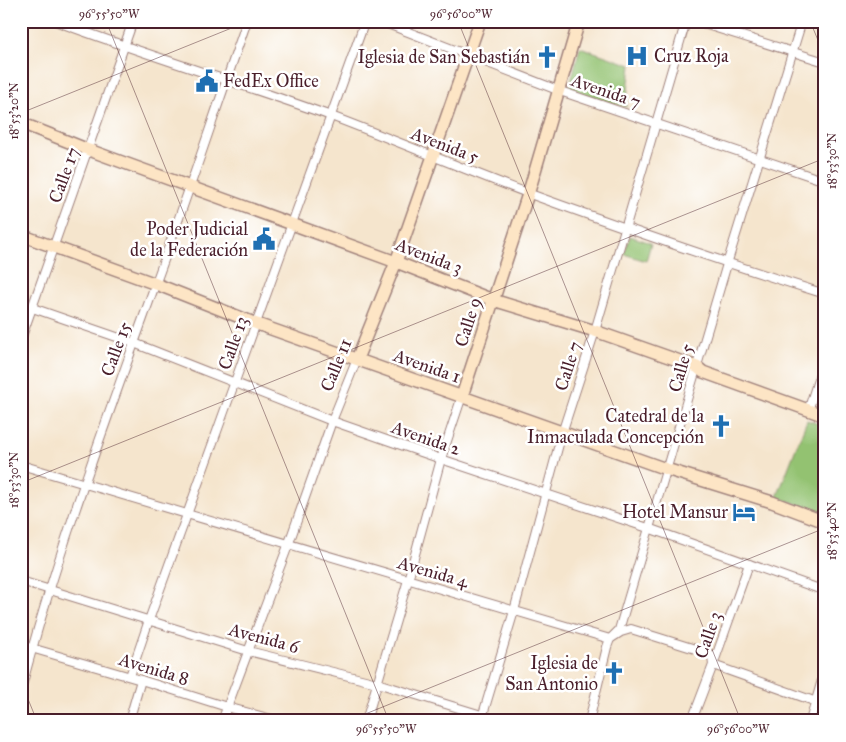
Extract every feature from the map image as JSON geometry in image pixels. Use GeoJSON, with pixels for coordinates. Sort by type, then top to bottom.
{"type":"FeatureCollection","features":[{"type":"Feature","properties":{"kind":"main road","name":"Calle 11"},"geometry":{"type":"LineString","coordinates":[[357,359],[396,262],[480,21]]}},
{"type":"Feature","properties":{"kind":"main road","name":"Calle 9"},"geometry":{"type":"LineString","coordinates":[[462,396],[560,91],[579,21]]}},
{"type":"Feature","properties":{"kind":"main road","name":"Avenida 3"},"geometry":{"type":"LineString","coordinates":[[21,123],[494,300],[595,331],[697,367],[703,372],[825,416]]}},
{"type":"Feature","properties":{"kind":"main road","name":"Avenida 1"},"geometry":{"type":"LineString","coordinates":[[21,235],[156,284],[257,324],[562,433],[666,469],[772,502],[825,522]]}},
{"type":"Feature","properties":{"kind":"street"},"geometry":{"type":"LineString","coordinates":[[21,26],[23,21]]}},
{"type":"Feature","properties":{"kind":"street","name":"Avenida 5"},"geometry":{"type":"LineString","coordinates":[[55,21],[124,47],[331,116],[528,193],[625,228],[727,264],[825,294]]}},
{"type":"Feature","properties":{"kind":"street","name":"Calle 17"},"geometry":{"type":"LineString","coordinates":[[21,338],[133,21]]}},
{"type":"Feature","properties":{"kind":"street","name":"Calle 15"},"geometry":{"type":"LineString","coordinates":[[21,690],[49,590],[83,485],[156,284],[247,21]]}},
{"type":"Feature","properties":{"kind":"street","name":"Calle 13"},"geometry":{"type":"LineString","coordinates":[[130,676],[365,21]]}},
{"type":"Feature","properties":{"kind":"street","name":"Avenida 7"},"geometry":{"type":"LineString","coordinates":[[380,21],[560,91],[825,180]]}},
{"type":"Feature","properties":{"kind":"street","name":"Calle 7"},"geometry":{"type":"LineString","coordinates":[[482,718],[514,611],[562,433],[595,331],[686,21]]}},
{"type":"Feature","properties":{"kind":"street"},"geometry":{"type":"LineString","coordinates":[[694,21],[825,62]]}},
{"type":"Feature","properties":{"kind":"street","name":"Calle 5"},"geometry":{"type":"LineString","coordinates":[[589,721],[606,647],[610,638],[619,630],[758,159],[802,21]]}},
{"type":"Feature","properties":{"kind":"street","name":"Avenida 2"},"geometry":{"type":"LineString","coordinates":[[21,304],[134,343],[332,421],[648,528],[825,591]]}},
{"type":"Feature","properties":{"kind":"street"},"geometry":{"type":"LineString","coordinates":[[808,411],[825,358]]}},
{"type":"Feature","properties":{"kind":"street","name":"Calle 11"},"geometry":{"type":"LineString","coordinates":[[222,721],[332,421],[357,359]]}},
{"type":"Feature","properties":{"kind":"street","name":"Calle 9"},"geometry":{"type":"LineString","coordinates":[[366,721],[408,580],[441,459],[462,396]]}},
{"type":"Feature","properties":{"kind":"street","name":"Avenida 4"},"geometry":{"type":"LineString","coordinates":[[21,465],[83,485],[610,638]]}},
{"type":"Feature","properties":{"kind":"street","name":"Calle 3"},"geometry":{"type":"LineString","coordinates":[[694,715],[749,564]]}},
{"type":"Feature","properties":{"kind":"street","name":"Avenida 6"},"geometry":{"type":"LineString","coordinates":[[21,581],[248,650],[377,683],[482,718],[501,721]]}},
{"type":"Feature","properties":{"kind":"street"},"geometry":{"type":"LineString","coordinates":[[610,638],[631,629],[708,653],[712,657],[713,665],[825,705]]}},
{"type":"Feature","properties":{"kind":"street","name":"Avenida 8"},"geometry":{"type":"LineString","coordinates":[[21,645],[279,721]]}},
{"type":"Feature","properties":{"kind":"street"},"geometry":{"type":"LineString","coordinates":[[810,721],[825,670]]}},
{"type":"Feature","properties":{"kind":"street"},"geometry":{"type":"LineString","coordinates":[[129,721],[141,680]]}},
{"type":"Feature","properties":{"kind":"green space"},"geometry":{"type":"Polygon","coordinates":[[[580,47],[631,65],[626,107],[569,89],[580,47]]]}},
{"type":"Feature","properties":{"kind":"green space"},"geometry":{"type":"Polygon","coordinates":[[[630,236],[651,243],[646,261],[624,254],[630,236]]]}},
{"type":"Feature","properties":{"kind":"green space"},"geometry":{"type":"Polygon","coordinates":[[[807,420],[825,426],[825,514],[777,497],[807,420]]]}},
{"type":"Feature","properties":{"kind":"place","name":"Cruz Roja"},"geometry":{"type":"Point","coordinates":[637,56]}},
{"type":"Feature","properties":{"kind":"place","name":"Iglesia de San Sebastián"},"geometry":{"type":"Point","coordinates":[547,57]}},
{"type":"Feature","properties":{"kind":"place","name":"FedEx Office"},"geometry":{"type":"Point","coordinates":[207,81]}},
{"type":"Feature","properties":{"kind":"place","name":"Poder Judicial de la Federación"},"geometry":{"type":"Point","coordinates":[264,239]}},
{"type":"Feature","properties":{"kind":"place","name":"Catedral de la Inmaculada Concepción"},"geometry":{"type":"Point","coordinates":[721,426]}},
{"type":"Feature","properties":{"kind":"place","name":"Hotel Mansur"},"geometry":{"type":"Point","coordinates":[744,512]}},
{"type":"Feature","properties":{"kind":"place","name":"Iglesia de San Antonio"},"geometry":{"type":"Point","coordinates":[614,673]}}]}
